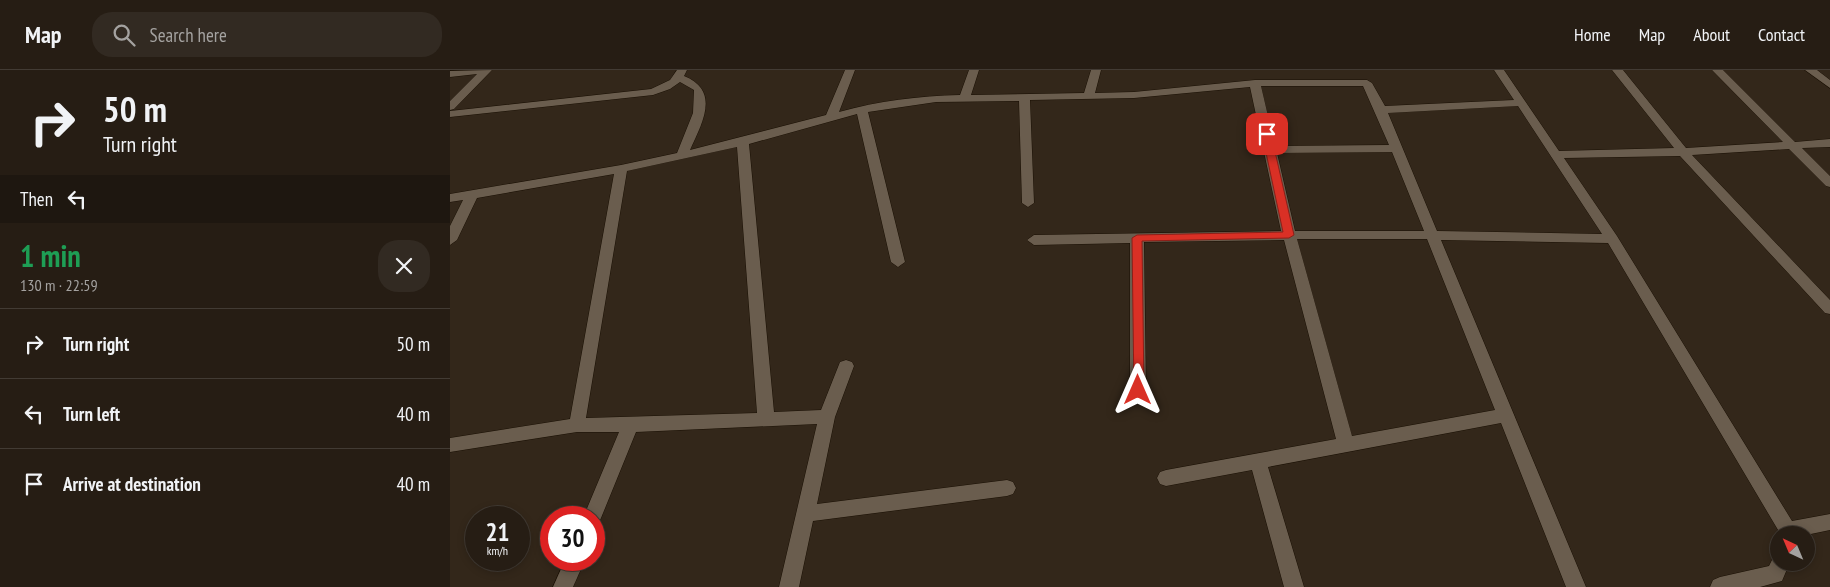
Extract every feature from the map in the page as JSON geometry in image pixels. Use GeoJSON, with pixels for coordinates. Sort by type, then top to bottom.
{"type":"FeatureCollection","features":[{"type":"Feature","properties":{"kind":"street"},"geometry":{"type":"LineString","coordinates":[[450,74],[483,70]]}},
{"type":"Feature","properties":{"kind":"street"},"geometry":{"type":"LineString","coordinates":[[450,107],[487,70]]}},
{"type":"Feature","properties":{"kind":"street"},"geometry":{"type":"LineString","coordinates":[[831,117],[850,70]]}},
{"type":"Feature","properties":{"kind":"street"},"geometry":{"type":"LineString","coordinates":[[964,99],[974,70]]}},
{"type":"Feature","properties":{"kind":"street"},"geometry":{"type":"LineString","coordinates":[[1088,96],[1096,70]]}},
{"type":"Feature","properties":{"kind":"street"},"geometry":{"type":"LineString","coordinates":[[1361,70],[1397,148],[1576,587]]}},
{"type":"Feature","properties":{"kind":"street"},"geometry":{"type":"LineString","coordinates":[[1499,70],[1612,239],[1785,526]]}},
{"type":"Feature","properties":{"kind":"street"},"geometry":{"type":"LineString","coordinates":[[1617,70],[1683,152],[1830,309]]}},
{"type":"Feature","properties":{"kind":"street"},"geometry":{"type":"LineString","coordinates":[[1717,70],[1830,183]]}},
{"type":"Feature","properties":{"kind":"street"},"geometry":{"type":"LineString","coordinates":[[1810,70],[1830,86]]}},
{"type":"Feature","properties":{"kind":"street"},"geometry":{"type":"LineString","coordinates":[[450,114],[653,92],[669,86],[680,74],[695,85],[700,95],[696,122],[682,155]]}},
{"type":"Feature","properties":{"kind":"street"},"geometry":{"type":"LineString","coordinates":[[1255,83],[1289,235],[1346,445]]}},
{"type":"Feature","properties":{"kind":"street"},"geometry":{"type":"LineString","coordinates":[[450,198],[621,169],[744,142],[862,109],[936,99],[1134,95],[1255,83],[1367,83]]}},
{"type":"Feature","properties":{"kind":"street"},"geometry":{"type":"LineString","coordinates":[[1024,97],[1028,204]]}},
{"type":"Feature","properties":{"kind":"street"},"geometry":{"type":"LineString","coordinates":[[1381,110],[1521,103]]}},
{"type":"Feature","properties":{"kind":"street"},"geometry":{"type":"LineString","coordinates":[[862,109],[898,262]]}},
{"type":"Feature","properties":{"kind":"street"},"geometry":{"type":"LineString","coordinates":[[744,142],[766,420]]}},
{"type":"Feature","properties":{"kind":"street"},"geometry":{"type":"LineString","coordinates":[[1555,155],[1610,152],[1683,152],[1830,143]]}},
{"type":"Feature","properties":{"kind":"street"},"geometry":{"type":"LineString","coordinates":[[1270,150],[1397,148]]}},
{"type":"Feature","properties":{"kind":"street"},"geometry":{"type":"LineString","coordinates":[[577,425],[621,169]]}},
{"type":"Feature","properties":{"kind":"street"},"geometry":{"type":"LineString","coordinates":[[450,240],[472,195]]}},
{"type":"Feature","properties":{"kind":"street"},"geometry":{"type":"LineString","coordinates":[[1034,240],[1289,235],[1432,235],[1612,239]]}},
{"type":"Feature","properties":{"kind":"street"},"geometry":{"type":"LineString","coordinates":[[1137,238],[1138,390]]}},
{"type":"Feature","properties":{"kind":"street"},"geometry":{"type":"LineString","coordinates":[[789,587],[827,417],[846,366]]}},
{"type":"Feature","properties":{"kind":"street"},"geometry":{"type":"LineString","coordinates":[[1166,478],[1506,415]]}},
{"type":"Feature","properties":{"kind":"street"},"geometry":{"type":"LineString","coordinates":[[450,445],[577,425],[630,425],[827,417]]}},
{"type":"Feature","properties":{"kind":"street"},"geometry":{"type":"LineString","coordinates":[[597,506],[630,425]]}},
{"type":"Feature","properties":{"kind":"street"},"geometry":{"type":"LineString","coordinates":[[1258,461],[1294,587]]}},
{"type":"Feature","properties":{"kind":"street"},"geometry":{"type":"LineString","coordinates":[[806,514],[1007,488]]}},
{"type":"Feature","properties":{"kind":"street"},"geometry":{"type":"LineString","coordinates":[[1815,526],[1830,522]]}},
{"type":"Feature","properties":{"kind":"street"},"geometry":{"type":"LineString","coordinates":[[563,587],[570,571]]}},
{"type":"Feature","properties":{"kind":"street"},"geometry":{"type":"LineString","coordinates":[[1720,587],[1775,574],[1777,571]]}},
{"type":"Feature","properties":{"kind":"route"},"geometry":{"type":"LineString","coordinates":[[1138,390],[1137,238],[1289,235],[1267,134]]}}]}
